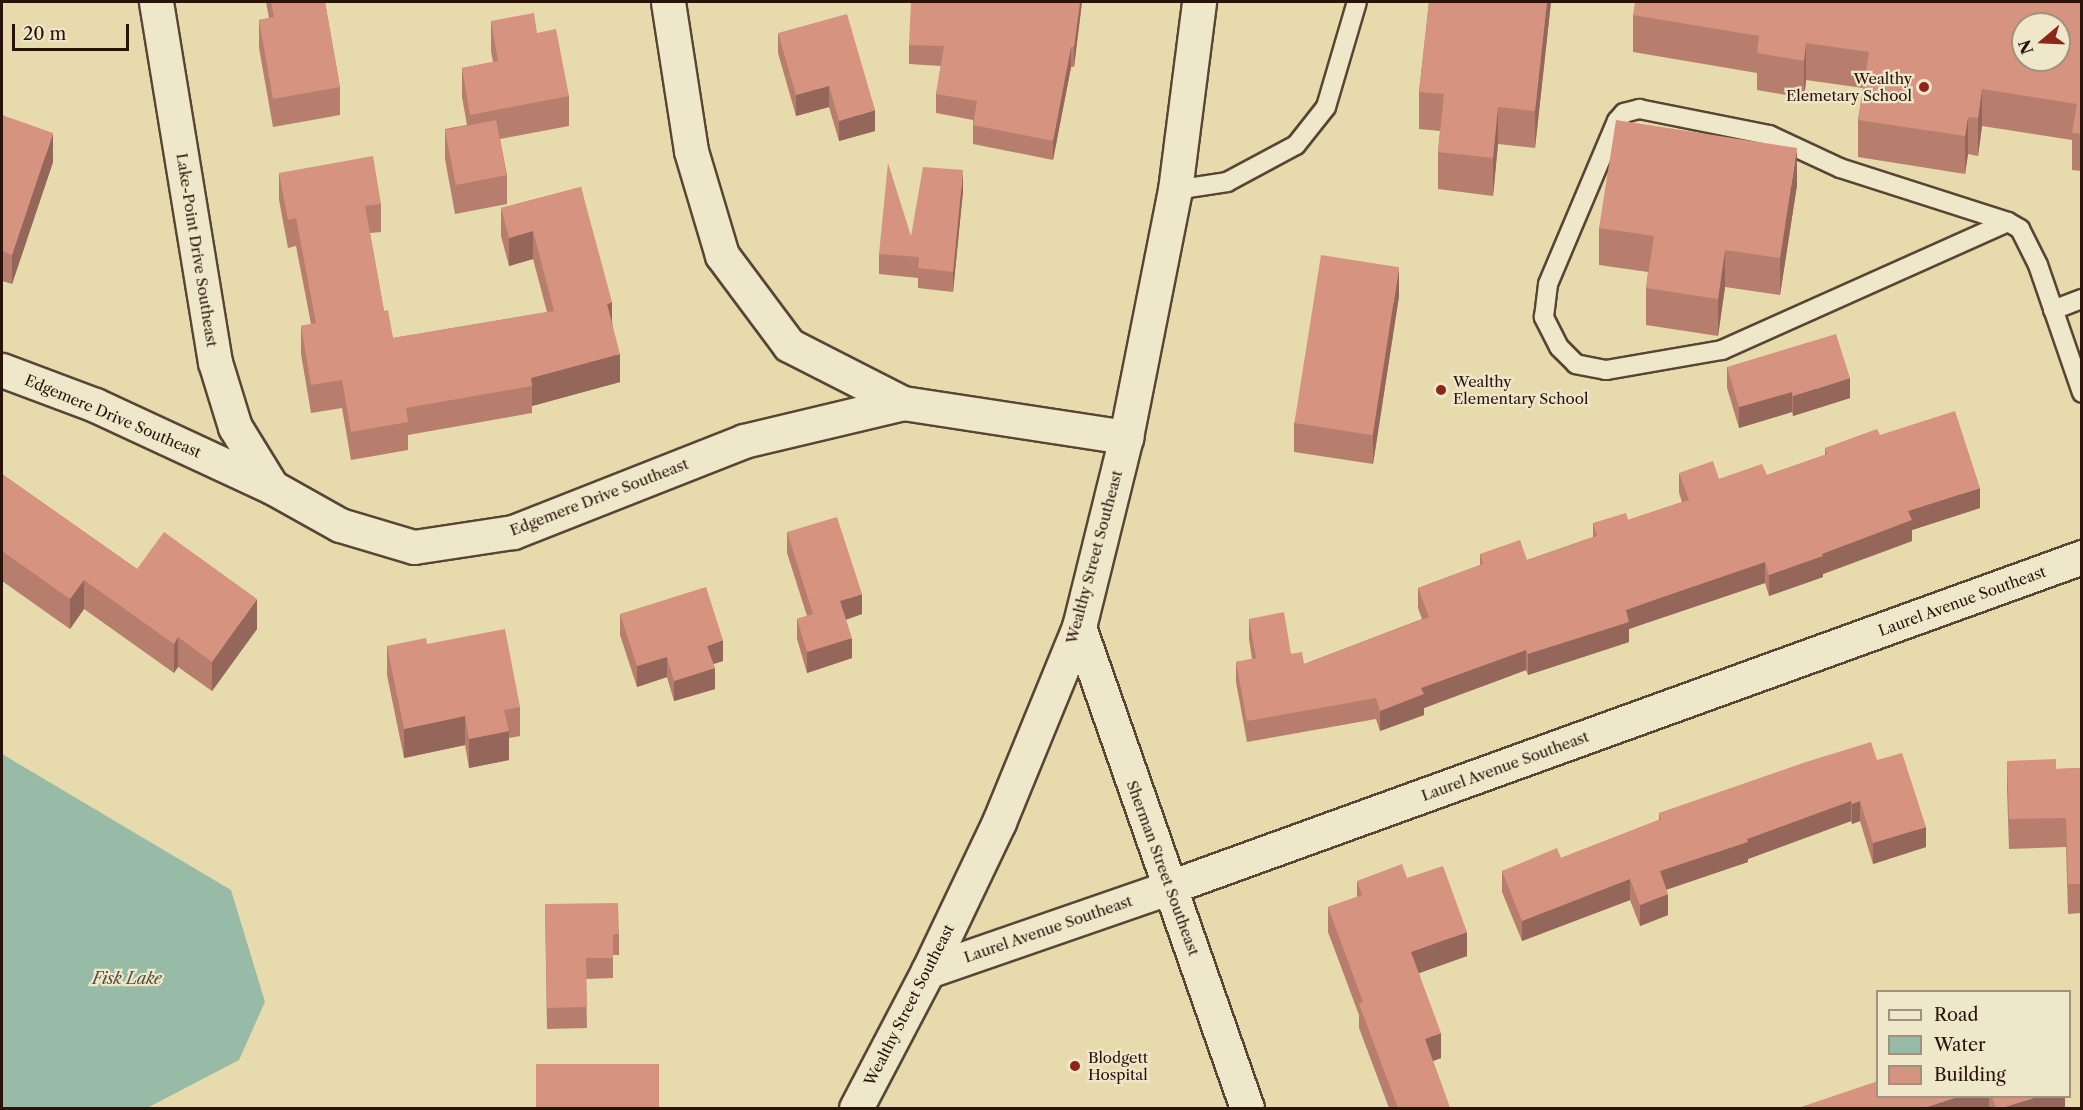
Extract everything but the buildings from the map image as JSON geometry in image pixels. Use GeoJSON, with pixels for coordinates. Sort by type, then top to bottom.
{"type":"FeatureCollection","features":[{"type":"Feature","properties":{"kind":"street","name":"Lake-Point Drive Southeast"},"geometry":{"type":"LineString","coordinates":[[156,2],[215,362],[235,426],[272,486]]}},
{"type":"Feature","properties":{"kind":"street"},"geometry":{"type":"LineString","coordinates":[[668,2],[691,151],[722,255],[789,345],[903,403],[1126,437]]}},
{"type":"Feature","properties":{"kind":"street","name":"Wealthy Street Southeast"},"geometry":{"type":"LineString","coordinates":[[856,1108],[928,971],[999,822],[1079,627],[1126,437],[1175,189],[1199,2]]}},
{"type":"Feature","properties":{"kind":"street","name":"Edgemere Drive Southeast"},"geometry":{"type":"LineString","coordinates":[[2,370],[95,405],[272,486],[340,525],[414,547],[513,532],[744,441],[903,403]]}},
{"type":"Feature","properties":{"kind":"street","name":"Laurel Avenue Southeast"},"geometry":{"type":"LineString","coordinates":[[928,971],[1170,888],[2082,557]]}},
{"type":"Feature","properties":{"kind":"street","name":"Sherman Street Southeast"},"geometry":{"type":"LineString","coordinates":[[1079,627],[1247,1108]]}},
{"type":"Feature","properties":{"kind":"lane"},"geometry":{"type":"LineString","coordinates":[[1175,189],[1227,182],[1296,146],[1326,107],[1357,2]]}},
{"type":"Feature","properties":{"kind":"lane"},"geometry":{"type":"LineString","coordinates":[[2008,222],[1722,350],[1606,370],[1576,364],[1559,347],[1544,317],[1548,284],[1617,121],[1624,113],[1639,109],[1768,135],[1840,168],[2008,222],[2020,229],[2032,248],[2082,393]]}},
{"type":"Feature","properties":{"kind":"lane"},"geometry":{"type":"LineString","coordinates":[[2053,310],[2082,299]]}},
{"type":"Feature","properties":{"kind":"water","name":"Fisk Lake"},"geometry":{"type":"Polygon","coordinates":[[[2,754],[231,890],[265,1002],[239,1060],[147,1108],[2,1108],[2,754]]]}},
{"type":"Feature","properties":{"kind":"place","name":"Wealthy Elemetary School"},"geometry":{"type":"Point","coordinates":[1924,87]}},
{"type":"Feature","properties":{"kind":"place","name":"Wealthy Elementary School"},"geometry":{"type":"Point","coordinates":[1441,390]}},
{"type":"Feature","properties":{"kind":"place","name":"Blodgett Hospital"},"geometry":{"type":"Point","coordinates":[1075,1066]}}]}
